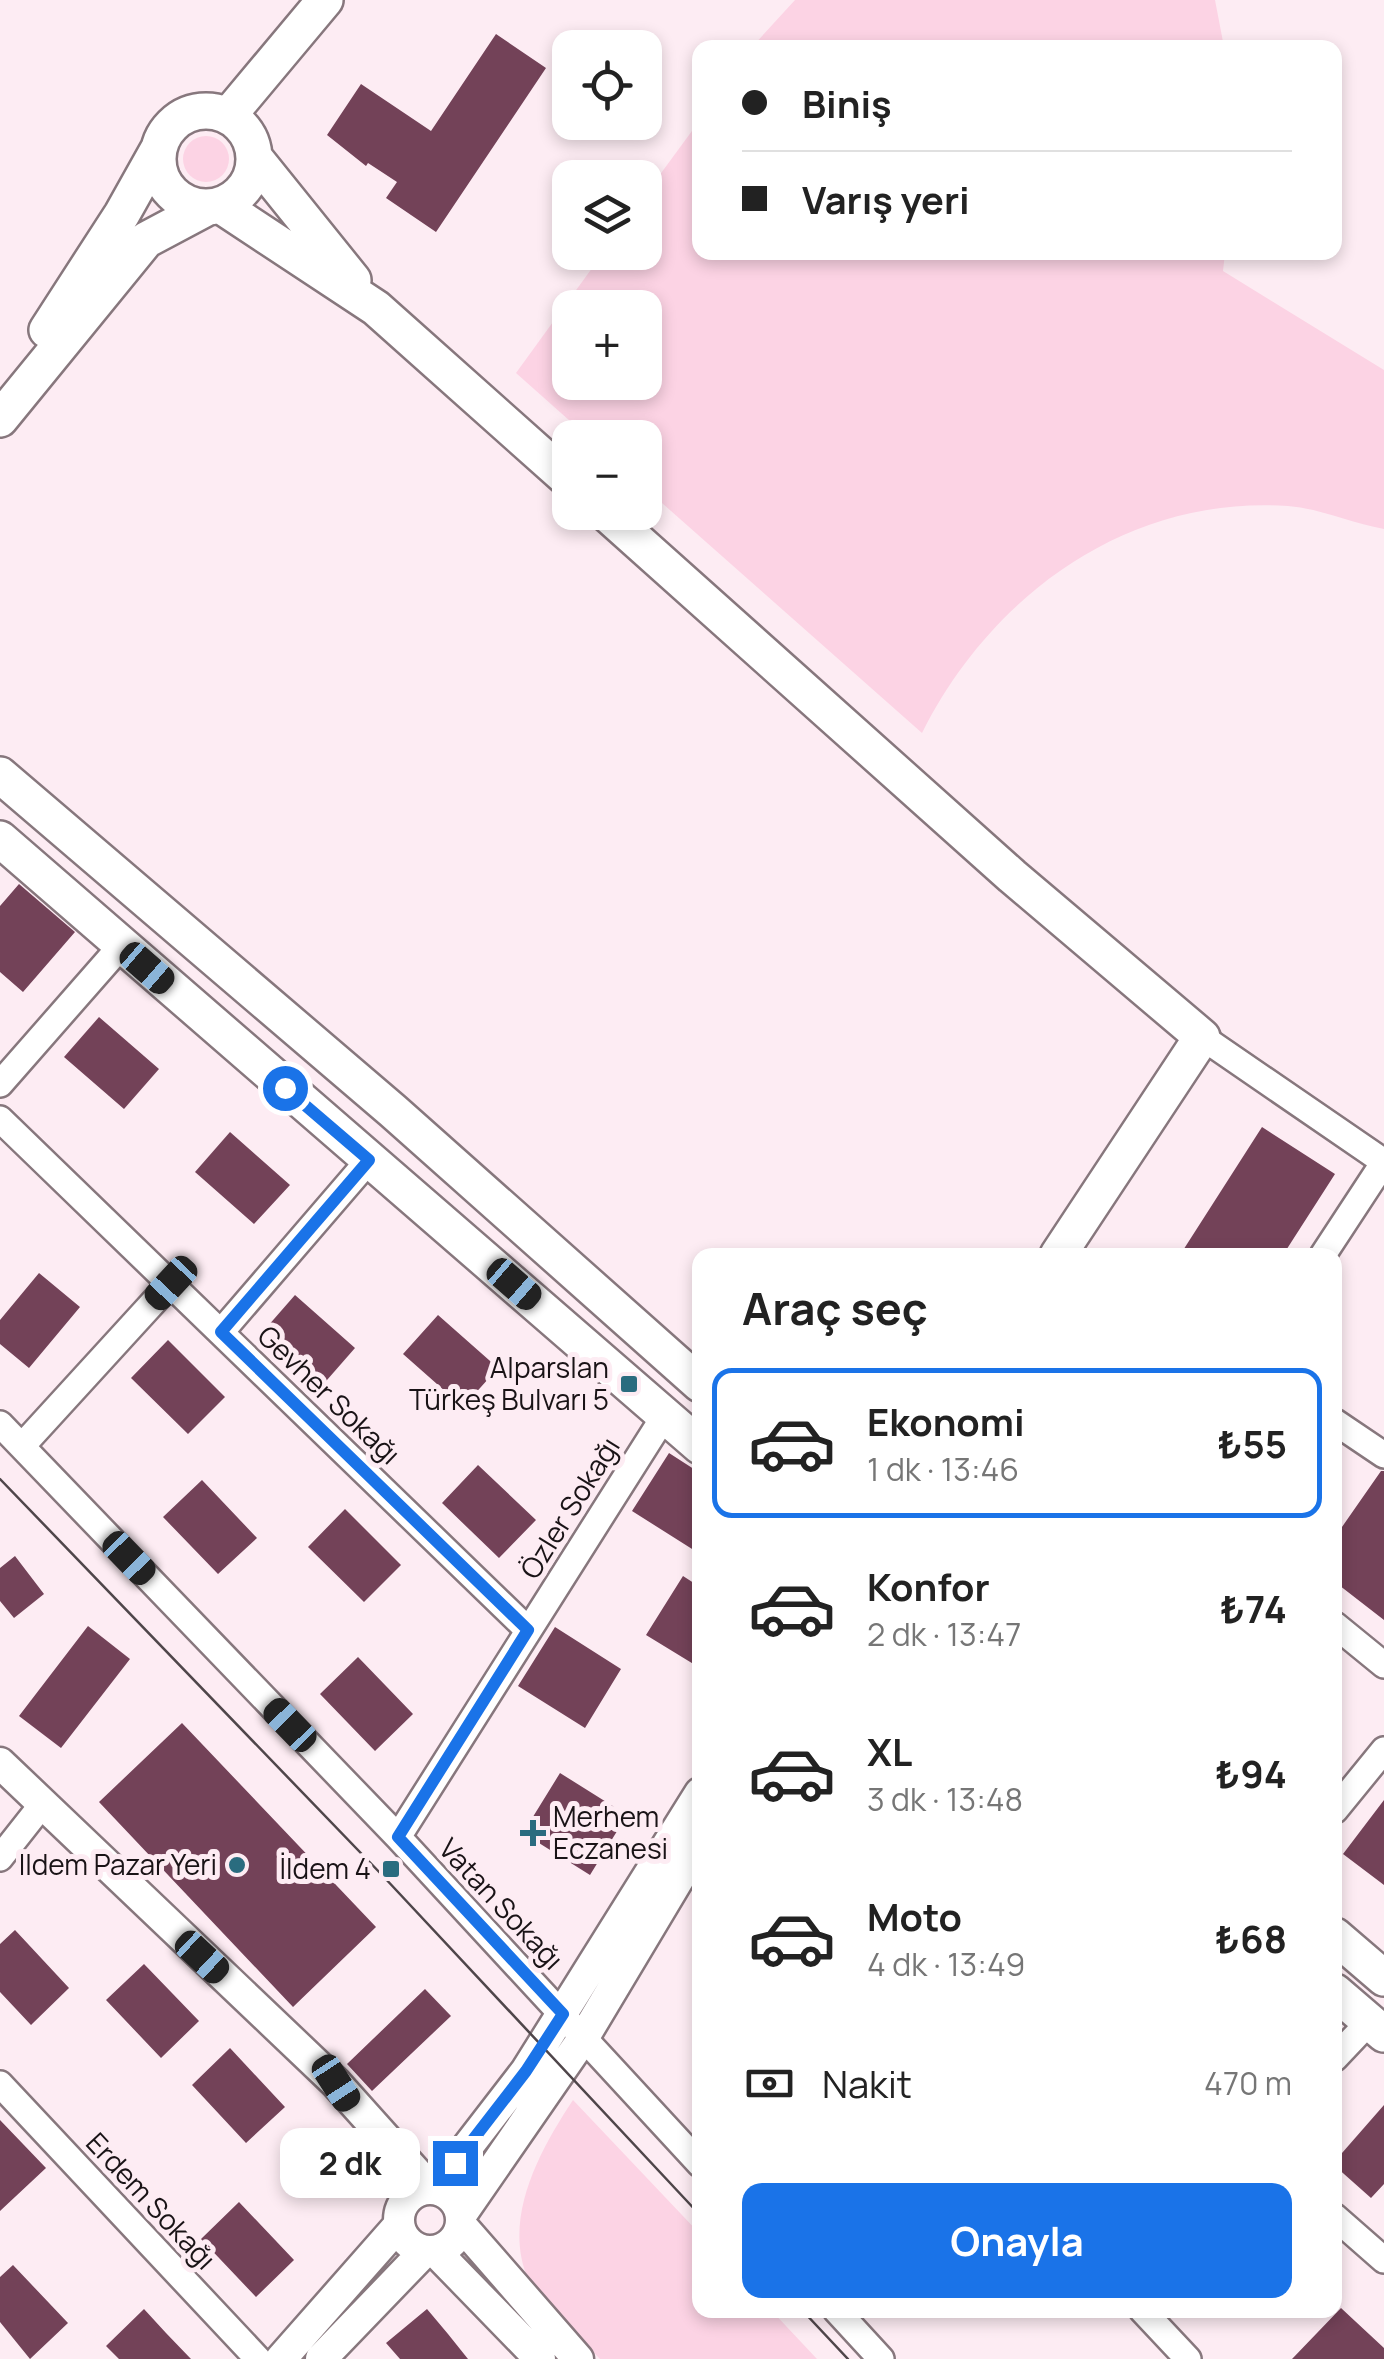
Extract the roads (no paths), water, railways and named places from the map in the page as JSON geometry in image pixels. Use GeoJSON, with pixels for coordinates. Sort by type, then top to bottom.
{"type":"FeatureCollection","features":[{"type":"Feature","properties":{"kind":"main road"},"geometry":{"type":"LineString","coordinates":[[228,116],[325,0]]}},
{"type":"Feature","properties":{"kind":"main road"},"geometry":{"type":"LineString","coordinates":[[0,394],[122,214],[170,126],[192,113],[228,116],[246,133],[254,157],[376,308],[552,465]]}},
{"type":"Feature","properties":{"kind":"main road"},"geometry":{"type":"LineString","coordinates":[[159,148],[160,173],[173,194],[214,206],[376,308]]}},
{"type":"Feature","properties":{"kind":"main road"},"geometry":{"type":"LineString","coordinates":[[0,419],[146,240],[241,192],[254,157]]}},
{"type":"Feature","properties":{"kind":"main road"},"geometry":{"type":"LineString","coordinates":[[625,530],[1012,876],[1202,1037],[1063,1248]]}},
{"type":"Feature","properties":{"kind":"main road"},"geometry":{"type":"LineString","coordinates":[[0,775],[393,1110],[692,1377]]}},
{"type":"Feature","properties":{"kind":"main road"},"geometry":{"type":"LineString","coordinates":[[0,838],[692,1439]]}},
{"type":"Feature","properties":{"kind":"main road"},"geometry":{"type":"LineString","coordinates":[[1342,1942],[1384,1978]]}},
{"type":"Feature","properties":{"kind":"main road"},"geometry":{"type":"LineString","coordinates":[[1342,1998],[1377,2028]]}},
{"type":"Feature","properties":{"kind":"street"},"geometry":{"type":"LineString","coordinates":[[0,1084],[121,946]]}},
{"type":"Feature","properties":{"kind":"street"},"geometry":{"type":"LineString","coordinates":[[1202,1037],[1384,1162],[1328,1248]]}},
{"type":"Feature","properties":{"kind":"street","name":"Gevher Sokağı"},"geometry":{"type":"LineString","coordinates":[[0,1119],[528,1630]]}},
{"type":"Feature","properties":{"kind":"street"},"geometry":{"type":"LineString","coordinates":[[221,1332],[369,1160]]}},
{"type":"Feature","properties":{"kind":"street"},"geometry":{"type":"LineString","coordinates":[[22,1446],[171,1283]]}},
{"type":"Feature","properties":{"kind":"street","name":"Özler Sokağı"},"geometry":{"type":"LineString","coordinates":[[398,1837],[664,1414]]}},
{"type":"Feature","properties":{"kind":"street","name":"Vatan Sokağı"},"geometry":{"type":"LineString","coordinates":[[0,1424],[398,1837],[692,2155]]}},
{"type":"Feature","properties":{"kind":"street"},"geometry":{"type":"LineString","coordinates":[[1342,1427],[1384,1455]]}},
{"type":"Feature","properties":{"kind":"street"},"geometry":{"type":"LineString","coordinates":[[1342,1630],[1384,1665]]}},
{"type":"Feature","properties":{"kind":"street"},"geometry":{"type":"LineString","coordinates":[[1342,1801],[1384,1750]]}},
{"type":"Feature","properties":{"kind":"street"},"geometry":{"type":"LineString","coordinates":[[0,1763],[336,2083],[433,2189],[452,2198],[461,2220],[578,2359]]}},
{"type":"Feature","properties":{"kind":"street"},"geometry":{"type":"LineString","coordinates":[[0,1858],[41,1806]]}},
{"type":"Feature","properties":{"kind":"street"},"geometry":{"type":"LineString","coordinates":[[282,2359],[399,2220],[408,2198],[433,2189],[526,2071],[692,1807]]}},
{"type":"Feature","properties":{"kind":"street"},"geometry":{"type":"LineString","coordinates":[[321,2359],[430,2251],[453,2242],[461,2220],[584,2037],[692,1857]]}},
{"type":"Feature","properties":{"kind":"street"},"geometry":{"type":"LineString","coordinates":[[1342,2053],[1377,2028]]}},
{"type":"Feature","properties":{"kind":"street"},"geometry":{"type":"LineString","coordinates":[[336,2083],[379,2148],[392,2179],[399,2220],[408,2242],[430,2251],[540,2359]]}},
{"type":"Feature","properties":{"kind":"street","name":"Erdem Sokağı"},"geometry":{"type":"LineString","coordinates":[[0,2084],[258,2359]]}},
{"type":"Feature","properties":{"kind":"street"},"geometry":{"type":"LineString","coordinates":[[1342,2224],[1384,2260]]}},
{"type":"Feature","properties":{"kind":"street"},"geometry":{"type":"LineString","coordinates":[[852,2318],[881,2359]]}},
{"type":"Feature","properties":{"kind":"street"},"geometry":{"type":"LineString","coordinates":[[1150,2318],[1188,2359]]}},
{"type":"Feature","properties":{"kind":"tram line"},"geometry":{"type":"LineString","coordinates":[[0,1479],[383,1876],[692,2206]]}},
{"type":"Feature","properties":{"kind":"tram line"},"geometry":{"type":"LineString","coordinates":[[810,2318],[848,2359]]}},
{"type":"Feature","properties":{"kind":"place","name":"Alparslan Türkeş Bulvarı 5"},"geometry":{"type":"Point","coordinates":[629,1384]}},
{"type":"Feature","properties":{"kind":"place","name":"Merhem Eczanesi"},"geometry":{"type":"Point","coordinates":[533,1833]}},
{"type":"Feature","properties":{"kind":"place","name":"Ildem Pazar Yeri"},"geometry":{"type":"Point","coordinates":[237,1865]}},
{"type":"Feature","properties":{"kind":"place","name":"İldem 4"},"geometry":{"type":"Point","coordinates":[391,1869]}}]}
